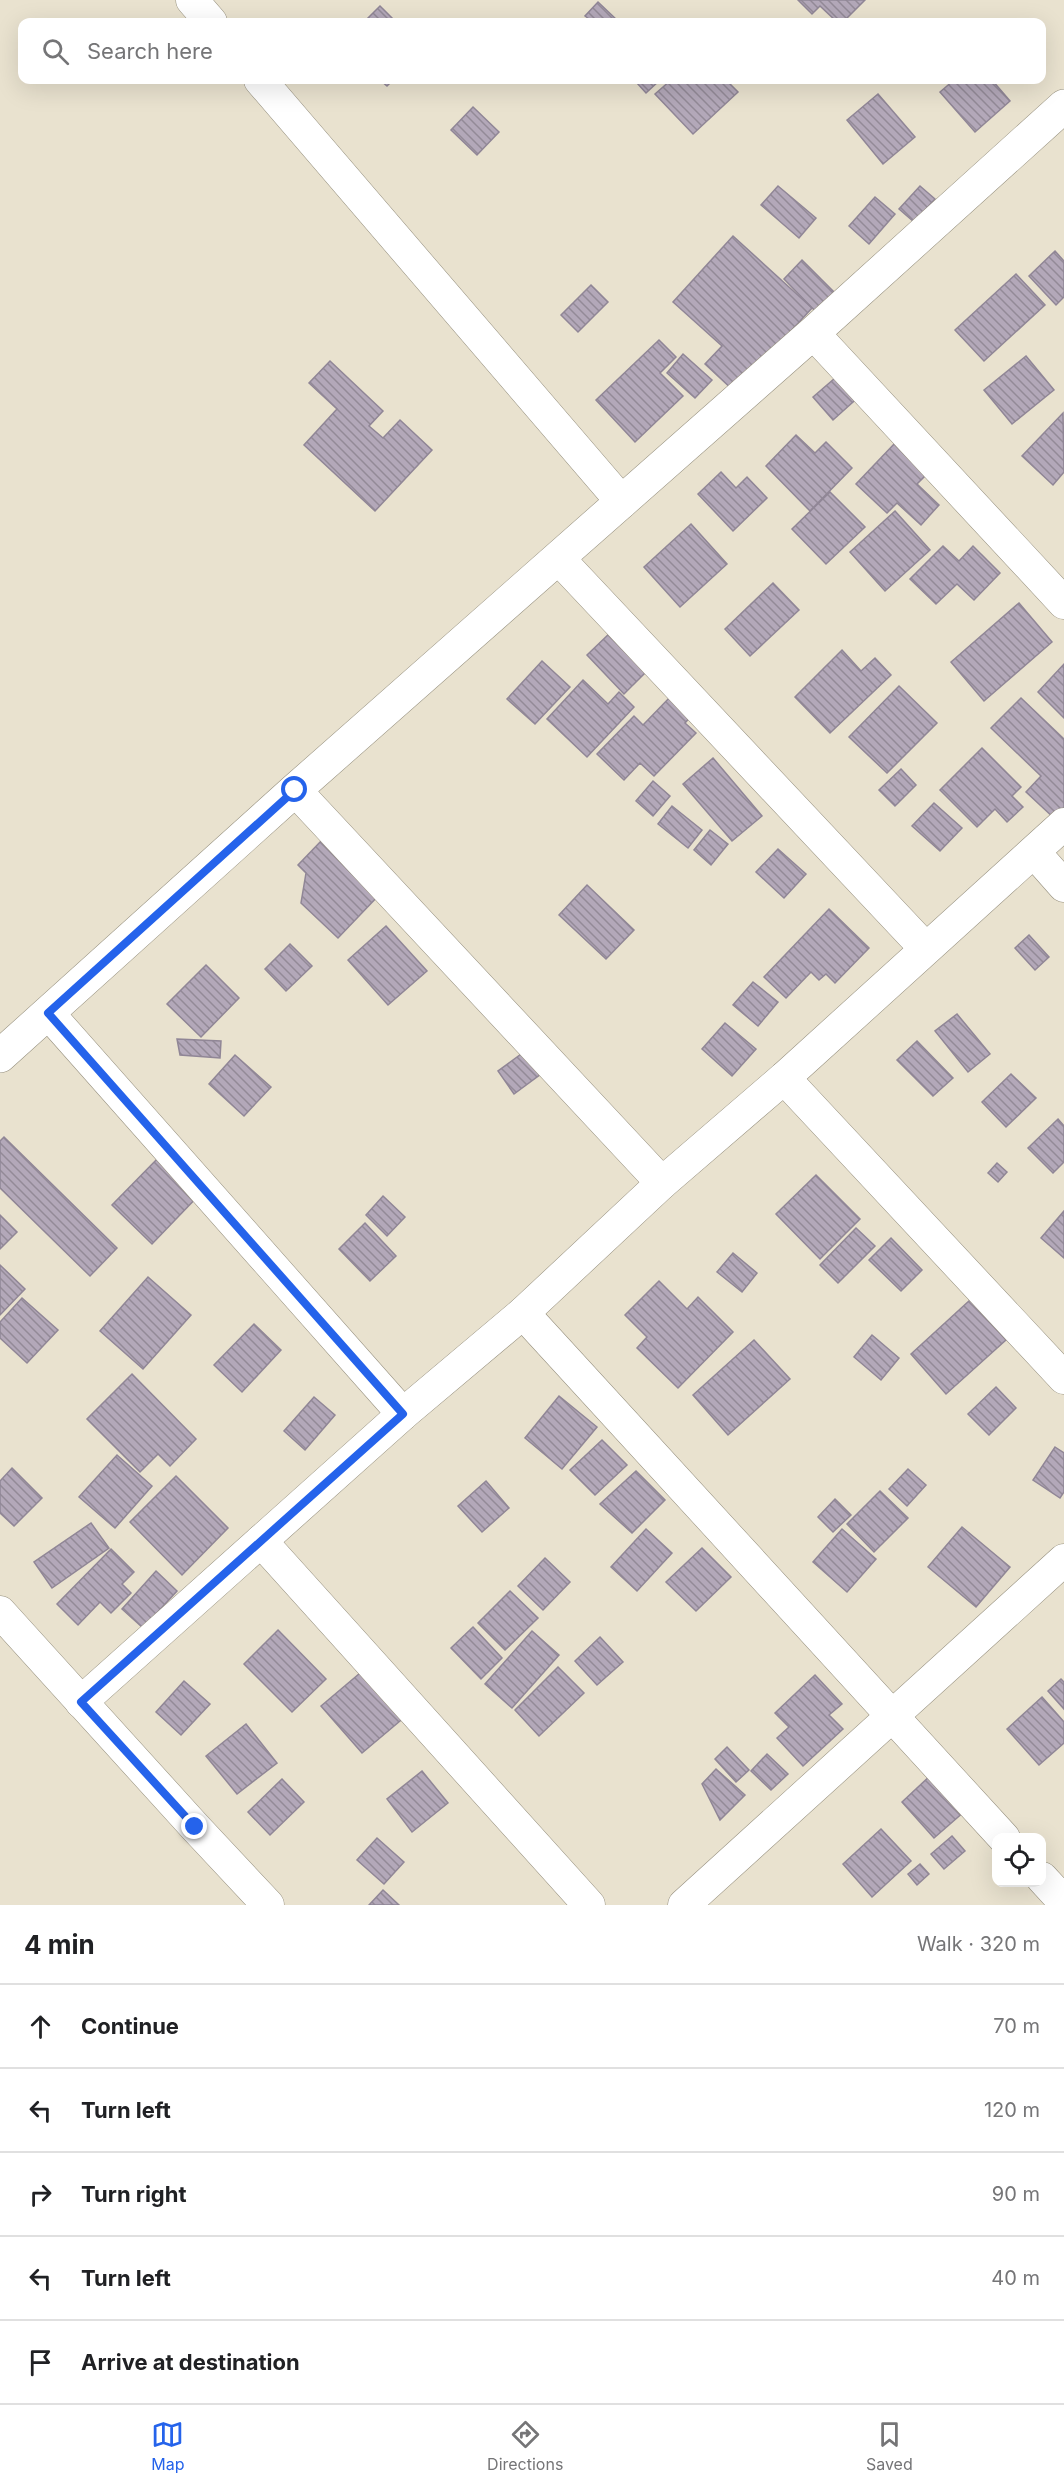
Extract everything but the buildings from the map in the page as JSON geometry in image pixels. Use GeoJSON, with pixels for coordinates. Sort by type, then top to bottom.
{"type":"FeatureCollection","features":[{"type":"Feature","properties":{"kind":"main road"},"geometry":{"type":"LineString","coordinates":[[0,1056],[295,790],[813,333],[1064,106]]}},
{"type":"Feature","properties":{"kind":"street"},"geometry":{"type":"LineString","coordinates":[[192,0],[208,18]]}},
{"type":"Feature","properties":{"kind":"street"},"geometry":{"type":"LineString","coordinates":[[263,84],[622,502]]}},
{"type":"Feature","properties":{"kind":"street"},"geometry":{"type":"LineString","coordinates":[[813,333],[1064,603]]}},
{"type":"Feature","properties":{"kind":"street"},"geometry":{"type":"LineString","coordinates":[[559,559],[925,948]]}},
{"type":"Feature","properties":{"kind":"street"},"geometry":{"type":"LineString","coordinates":[[295,790],[662,1183]]}},
{"type":"Feature","properties":{"kind":"street"},"geometry":{"type":"LineString","coordinates":[[81,1702],[403,1414],[523,1313],[662,1183],[784,1078],[1064,824]]}},
{"type":"Feature","properties":{"kind":"street"},"geometry":{"type":"LineString","coordinates":[[1034,852],[1064,886]]}},
{"type":"Feature","properties":{"kind":"street"},"geometry":{"type":"LineString","coordinates":[[48,1013],[403,1414]]}},
{"type":"Feature","properties":{"kind":"street"},"geometry":{"type":"LineString","coordinates":[[784,1078],[1064,1378]]}},
{"type":"Feature","properties":{"kind":"street"},"geometry":{"type":"LineString","coordinates":[[523,1313],[999,1833]]}},
{"type":"Feature","properties":{"kind":"street"},"geometry":{"type":"LineString","coordinates":[[261,1541],[589,1905]]}},
{"type":"Feature","properties":{"kind":"street"},"geometry":{"type":"LineString","coordinates":[[684,1905],[1064,1560]]}},
{"type":"Feature","properties":{"kind":"street"},"geometry":{"type":"LineString","coordinates":[[0,1611],[268,1905]]}},
{"type":"Feature","properties":{"kind":"street"},"geometry":{"type":"LineString","coordinates":[[1046,1883],[1064,1902]]}},
{"type":"Feature","properties":{"kind":"route"},"geometry":{"type":"LineString","coordinates":[[195,1827],[81,1702],[403,1414],[48,1013],[295,790]]}}]}
